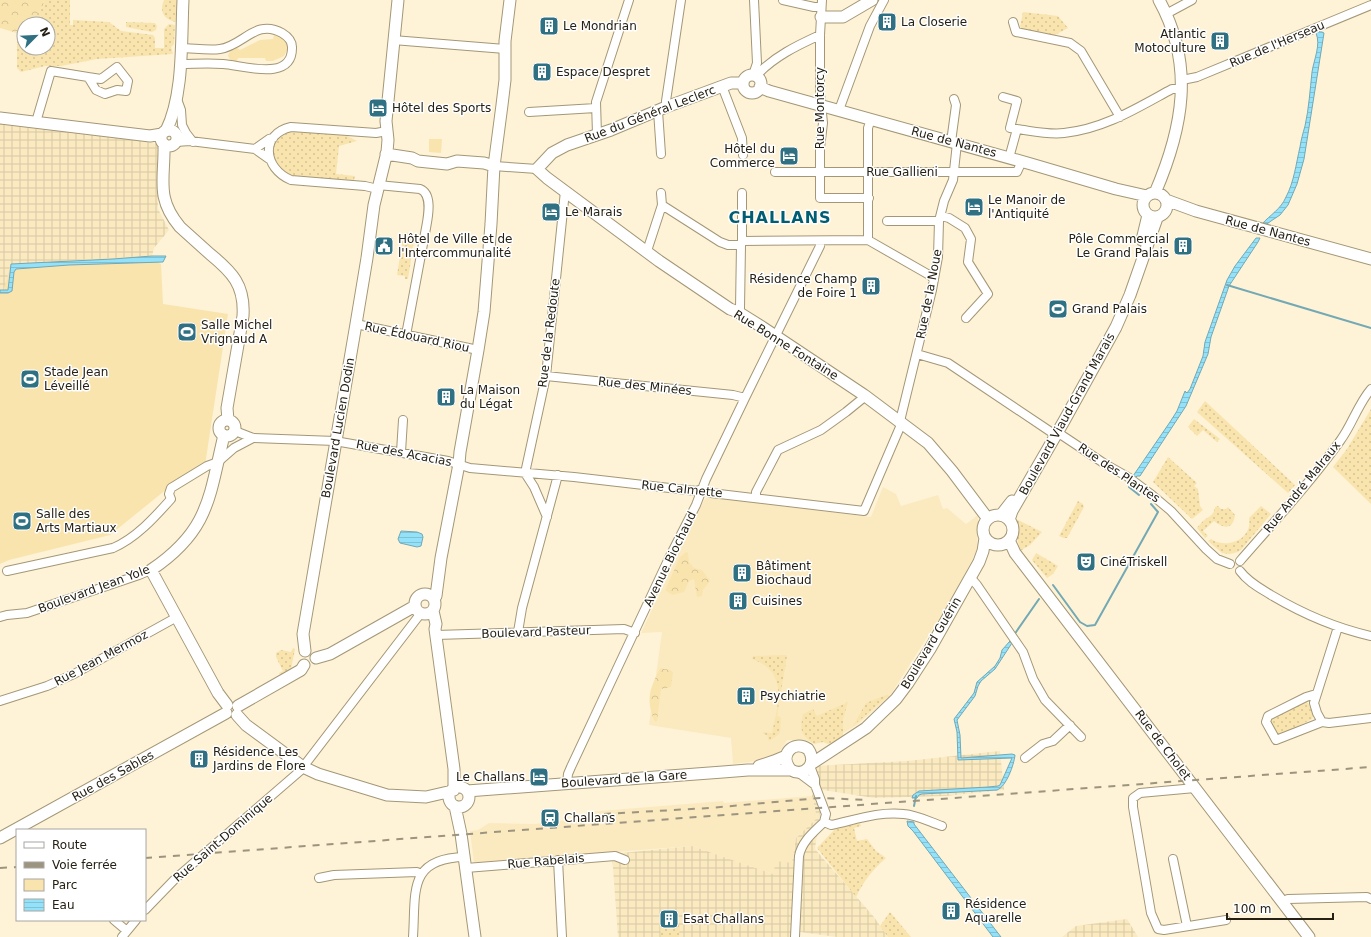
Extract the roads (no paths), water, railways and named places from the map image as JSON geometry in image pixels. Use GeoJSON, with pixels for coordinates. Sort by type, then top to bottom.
{"type":"FeatureCollection","features":[{"type":"Feature","properties":{"kind":"main road"},"geometry":{"type":"LineString","coordinates":[[183,0],[177,98],[168,136],[163,179],[164,200],[173,218],[180,227],[232,274],[242,294],[244,302],[243,316],[227,408],[228,420],[234,424],[229,433]]}},
{"type":"Feature","properties":{"kind":"main road"},"geometry":{"type":"LineString","coordinates":[[434,598],[436,596],[441,558],[459,464],[484,312],[494,166],[503,94],[505,41],[510,0]]}},
{"type":"Feature","properties":{"kind":"main road"},"geometry":{"type":"LineString","coordinates":[[821,8],[843,17],[872,0]]}},
{"type":"Feature","properties":{"kind":"main road","name":"Boulevard Viaud-Grand Marais"},"geometry":{"type":"LineString","coordinates":[[1005,518],[1012,511],[1111,324],[1125,293],[1156,204],[1176,133],[1182,84],[1178,50],[1172,27],[1159,0]]}},
{"type":"Feature","properties":{"kind":"main road","name":"Boulevard Lucien Dodin"},"geometry":{"type":"LineString","coordinates":[[305,651],[302,636],[356,324],[374,206],[388,140],[386,121],[397,5]]}},
{"type":"Feature","properties":{"kind":"main road"},"geometry":{"type":"LineString","coordinates":[[755,75],[761,82],[760,87],[758,91],[750,92],[746,90],[743,83],[745,78],[755,75]]}},
{"type":"Feature","properties":{"kind":"main road","name":"Rue du Général Leclerc"},"geometry":{"type":"LineString","coordinates":[[538,169],[545,159],[557,149],[611,130],[722,86],[731,83],[743,83]]}},
{"type":"Feature","properties":{"kind":"main road","name":"Rue de Nantes"},"geometry":{"type":"LineString","coordinates":[[760,87],[769,91],[1022,161],[1119,190],[1156,204],[1196,211],[1371,259]]}},
{"type":"Feature","properties":{"kind":"main road"},"geometry":{"type":"LineString","coordinates":[[0,118],[168,136]]}},
{"type":"Feature","properties":{"kind":"main road"},"geometry":{"type":"LineString","coordinates":[[386,154],[412,158],[418,161],[446,164],[457,161],[484,163],[494,166]]}},
{"type":"Feature","properties":{"kind":"main road","name":"Rue Bonne Fontaine"},"geometry":{"type":"LineString","coordinates":[[538,169],[547,178],[722,304],[738,312],[864,395],[900,421],[928,443],[952,470],[988,519]]}},
{"type":"Feature","properties":{"kind":"main road","name":"Boulevard Jean Yole"},"geometry":{"type":"LineString","coordinates":[[151,570],[187,541],[193,533],[208,503],[218,462],[229,433]]}},
{"type":"Feature","properties":{"kind":"main road"},"geometry":{"type":"LineString","coordinates":[[992,516],[1005,518],[1011,524],[1013,532],[1003,543],[992,544],[983,534],[984,526],[988,519],[992,516]]}},
{"type":"Feature","properties":{"kind":"main road","name":"Boulevard Guérin"},"geometry":{"type":"LineString","coordinates":[[811,765],[866,728],[896,698],[908,683],[930,649],[979,562],[983,551],[985,538]]}},
{"type":"Feature","properties":{"kind":"main road","name":"Rue de Cholet"},"geometry":{"type":"LineString","coordinates":[[1003,543],[1016,553],[1309,937]]}},
{"type":"Feature","properties":{"kind":"main road","name":"Boulevard Guérin"},"geometry":{"type":"LineString","coordinates":[[979,562],[1003,543]]}},
{"type":"Feature","properties":{"kind":"main road"},"geometry":{"type":"LineString","coordinates":[[151,570],[218,693],[246,725],[303,767],[318,774],[387,795],[426,797],[443,802],[462,799]]}},
{"type":"Feature","properties":{"kind":"main road"},"geometry":{"type":"LineString","coordinates":[[316,658],[330,654],[423,611],[436,604],[434,598],[428,594],[421,595],[416,599],[423,611],[436,624],[454,769],[462,799],[461,832],[475,937]]}},
{"type":"Feature","properties":{"kind":"main road"},"geometry":{"type":"LineString","coordinates":[[305,651],[312,652],[316,658],[315,663],[311,666],[304,665],[300,662],[300,657],[305,651]]}},
{"type":"Feature","properties":{"kind":"main road","name":"Rue des Sables"},"geometry":{"type":"LineString","coordinates":[[16,829],[232,710],[301,670],[304,665]]}},
{"type":"Feature","properties":{"kind":"main road"},"geometry":{"type":"LineString","coordinates":[[748,770],[795,771],[805,771],[811,765],[812,756],[808,749],[802,746],[794,747],[788,751],[786,756],[786,763],[795,771]]}},
{"type":"Feature","properties":{"kind":"main road","name":"Boulevard Guérin"},"geometry":{"type":"LineString","coordinates":[[808,749],[819,750],[838,746]]}},
{"type":"Feature","properties":{"kind":"main road"},"geometry":{"type":"LineString","coordinates":[[748,770],[774,762],[786,756]]}},
{"type":"Feature","properties":{"kind":"main road"},"geometry":{"type":"LineString","coordinates":[[453,790],[454,769]]}},
{"type":"Feature","properties":{"kind":"main road","name":"Boulevard de la Gare"},"geometry":{"type":"LineString","coordinates":[[426,797],[459,788],[462,799],[500,788],[748,770]]}},
{"type":"Feature","properties":{"kind":"main road","name":"Rue des Sables"},"geometry":{"type":"LineString","coordinates":[[0,838],[16,829]]}},
{"type":"Feature","properties":{"kind":"street"},"geometry":{"type":"LineString","coordinates":[[597,134],[596,102],[629,0]]}},
{"type":"Feature","properties":{"kind":"street"},"geometry":{"type":"LineString","coordinates":[[661,154],[662,109],[666,101],[681,0]]}},
{"type":"Feature","properties":{"kind":"street"},"geometry":{"type":"LineString","coordinates":[[754,0],[757,63],[755,75]]}},
{"type":"Feature","properties":{"kind":"street"},"geometry":{"type":"LineString","coordinates":[[783,0],[821,8]]}},
{"type":"Feature","properties":{"kind":"street"},"geometry":{"type":"LineString","coordinates":[[839,110],[870,26],[884,0]]}},
{"type":"Feature","properties":{"kind":"street"},"geometry":{"type":"LineString","coordinates":[[1166,14],[1192,0]]}},
{"type":"Feature","properties":{"kind":"street","name":"Rue de l'Herseau"},"geometry":{"type":"LineString","coordinates":[[1017,129],[1062,133],[1093,128],[1120,117],[1197,77],[1371,5]]}},
{"type":"Feature","properties":{"kind":"street","name":"Rue Montorcy"},"geometry":{"type":"LineString","coordinates":[[821,8],[821,105],[823,123],[820,198],[869,198]]}},
{"type":"Feature","properties":{"kind":"street"},"geometry":{"type":"LineString","coordinates":[[1012,22],[1016,32],[1070,43],[1081,51],[1120,117]]}},
{"type":"Feature","properties":{"kind":"street"},"geometry":{"type":"LineString","coordinates":[[180,48],[221,49],[234,44],[249,33],[264,28],[276,30],[287,36],[292,46],[290,57],[284,65],[274,69],[260,70],[223,64],[180,64]]}},
{"type":"Feature","properties":{"kind":"street"},"geometry":{"type":"LineString","coordinates":[[755,75],[769,64],[806,41],[820,35]]}},
{"type":"Feature","properties":{"kind":"street"},"geometry":{"type":"LineString","coordinates":[[394,40],[505,49]]}},
{"type":"Feature","properties":{"kind":"street"},"geometry":{"type":"LineString","coordinates":[[36,122],[51,71],[101,79],[117,67],[128,81],[126,91],[117,90],[105,94],[96,90],[88,77]]}},
{"type":"Feature","properties":{"kind":"street"},"geometry":{"type":"LineString","coordinates":[[722,86],[742,138],[743,156]]}},
{"type":"Feature","properties":{"kind":"street"},"geometry":{"type":"LineString","coordinates":[[1003,97],[1017,101],[1010,128],[1017,129],[1009,158]]}},
{"type":"Feature","properties":{"kind":"street"},"geometry":{"type":"LineString","coordinates":[[177,98],[181,110],[182,125],[191,141]]}},
{"type":"Feature","properties":{"kind":"street","name":"Rue de la Noue"},"geometry":{"type":"LineString","coordinates":[[864,511],[900,427],[900,421],[934,280],[938,257],[940,219],[944,201],[953,180],[954,172],[956,105],[954,99]]}},
{"type":"Feature","properties":{"kind":"street"},"geometry":{"type":"LineString","coordinates":[[529,112],[596,108]]}},
{"type":"Feature","properties":{"kind":"street"},"geometry":{"type":"LineString","coordinates":[[868,240],[868,128],[871,119]]}},
{"type":"Feature","properties":{"kind":"street"},"geometry":{"type":"LineString","coordinates":[[255,149],[269,139],[273,138],[284,128],[291,127],[376,132],[387,131]]}},
{"type":"Feature","properties":{"kind":"street"},"geometry":{"type":"LineString","coordinates":[[168,136],[191,141],[255,149],[269,159]]}},
{"type":"Feature","properties":{"kind":"street"},"geometry":{"type":"LineString","coordinates":[[273,138],[269,150],[269,159],[277,172],[290,180],[369,187],[379,184],[420,189],[425,192],[427,196],[428,214],[406,335]]}},
{"type":"Feature","properties":{"kind":"street","name":"Rue Gallieni"},"geometry":{"type":"LineString","coordinates":[[775,172],[1017,172],[1022,161]]}},
{"type":"Feature","properties":{"kind":"street"},"geometry":{"type":"LineString","coordinates":[[494,166],[538,169]]}},
{"type":"Feature","properties":{"kind":"street","name":"Rue de la Redoute"},"geometry":{"type":"LineString","coordinates":[[524,473],[546,376],[565,191]]}},
{"type":"Feature","properties":{"kind":"street"},"geometry":{"type":"LineString","coordinates":[[647,251],[662,205],[661,192]]}},
{"type":"Feature","properties":{"kind":"street"},"geometry":{"type":"LineString","coordinates":[[738,312],[740,308],[742,193]]}},
{"type":"Feature","properties":{"kind":"street"},"geometry":{"type":"LineString","coordinates":[[662,205],[724,244],[868,240],[931,276],[934,280]]}},
{"type":"Feature","properties":{"kind":"street"},"geometry":{"type":"LineString","coordinates":[[888,221],[949,218],[965,228],[971,239],[968,262],[988,294],[966,318]]}},
{"type":"Feature","properties":{"kind":"street","name":"Avenue Biochaud"},"geometry":{"type":"LineString","coordinates":[[568,783],[568,774],[571,767],[669,558],[696,505],[702,489],[745,398],[820,246],[820,241]]}},
{"type":"Feature","properties":{"kind":"street","name":"Rue Édouard Riou"},"geometry":{"type":"LineString","coordinates":[[356,324],[478,350]]}},
{"type":"Feature","properties":{"kind":"street","name":"Rue des Plantes"},"geometry":{"type":"LineString","coordinates":[[917,354],[948,363],[1054,432],[1128,477],[1172,511],[1212,554],[1218,559],[1230,564],[1233,571],[1240,571],[1249,581],[1290,606],[1323,622],[1371,636]]}},
{"type":"Feature","properties":{"kind":"street","name":"Rue des Minées"},"geometry":{"type":"LineString","coordinates":[[546,376],[733,395],[745,398]]}},
{"type":"Feature","properties":{"kind":"street","name":"Rue André Malraux"},"geometry":{"type":"LineString","coordinates":[[1240,561],[1311,481],[1340,441],[1362,401],[1371,389]]}},
{"type":"Feature","properties":{"kind":"street"},"geometry":{"type":"LineString","coordinates":[[756,498],[756,492],[778,450],[821,430],[862,399],[864,395]]}},
{"type":"Feature","properties":{"kind":"street"},"geometry":{"type":"LineString","coordinates":[[401,452],[403,420]]}},
{"type":"Feature","properties":{"kind":"street","name":"Rue des Acacias"},"geometry":{"type":"LineString","coordinates":[[229,433],[253,438],[335,441],[401,452],[459,464],[470,468],[524,473]]}},
{"type":"Feature","properties":{"kind":"street","name":"Rue des Acacias"},"geometry":{"type":"LineString","coordinates":[[8,571],[113,548],[124,543],[136,535],[171,499],[169,494],[171,488],[207,466],[218,462],[234,448],[253,438]]}},
{"type":"Feature","properties":{"kind":"street"},"geometry":{"type":"LineString","coordinates":[[524,473],[534,487],[547,517]]}},
{"type":"Feature","properties":{"kind":"street","name":"Rue Calmette"},"geometry":{"type":"LineString","coordinates":[[524,473],[558,475],[697,491],[702,489],[711,492],[864,511]]}},
{"type":"Feature","properties":{"kind":"street"},"geometry":{"type":"LineString","coordinates":[[518,632],[522,608],[558,475]]}},
{"type":"Feature","properties":{"kind":"street"},"geometry":{"type":"LineString","coordinates":[[1230,564],[1234,560],[1240,561],[1242,567],[1240,571]]}},
{"type":"Feature","properties":{"kind":"street","name":"Boulevard Jean Yole"},"geometry":{"type":"LineString","coordinates":[[4,616],[27,613],[139,576],[151,570]]}},
{"type":"Feature","properties":{"kind":"street"},"geometry":{"type":"LineString","coordinates":[[970,578],[977,585],[1023,652],[1033,679],[1045,700],[1082,738]]}},
{"type":"Feature","properties":{"kind":"street","name":"Rue Saint-Dominique"},"geometry":{"type":"LineString","coordinates":[[146,909],[175,879],[303,767],[423,611]]}},
{"type":"Feature","properties":{"kind":"street","name":"Rue Jean Mermoz"},"geometry":{"type":"LineString","coordinates":[[0,701],[47,686],[74,674],[177,617]]}},
{"type":"Feature","properties":{"kind":"street"},"geometry":{"type":"LineString","coordinates":[[1322,722],[1314,703],[1338,627]]}},
{"type":"Feature","properties":{"kind":"street","name":"Boulevard Pasteur"},"geometry":{"type":"LineString","coordinates":[[436,632],[518,632],[624,629],[635,633]]}},
{"type":"Feature","properties":{"kind":"street"},"geometry":{"type":"LineString","coordinates":[[1316,694],[1306,697],[1268,716],[1266,722],[1276,740],[1322,722],[1329,723],[1371,718]]}},
{"type":"Feature","properties":{"kind":"street"},"geometry":{"type":"LineString","coordinates":[[1025,758],[1043,744],[1053,740],[1070,726]]}},
{"type":"Feature","properties":{"kind":"street"},"geometry":{"type":"LineString","coordinates":[[794,937],[800,850],[803,844],[826,818],[826,814],[815,785],[811,765]]}},
{"type":"Feature","properties":{"kind":"street"},"geometry":{"type":"LineString","coordinates":[[795,771],[815,785]]}},
{"type":"Feature","properties":{"kind":"street"},"geometry":{"type":"LineString","coordinates":[[1195,788],[1140,793],[1133,798],[1133,808],[1151,913],[1158,929],[1164,930],[1226,920]]}},
{"type":"Feature","properties":{"kind":"street"},"geometry":{"type":"LineString","coordinates":[[824,822],[831,825],[885,813],[908,814],[942,826]]}},
{"type":"Feature","properties":{"kind":"street","name":"Rue Rabelais"},"geometry":{"type":"LineString","coordinates":[[421,874],[427,867],[436,861],[445,858],[466,863],[558,860],[616,856],[625,860]]}},
{"type":"Feature","properties":{"kind":"street"},"geometry":{"type":"LineString","coordinates":[[1173,859],[1187,926]]}},
{"type":"Feature","properties":{"kind":"street"},"geometry":{"type":"LineString","coordinates":[[558,860],[562,937]]}},
{"type":"Feature","properties":{"kind":"street"},"geometry":{"type":"LineString","coordinates":[[319,878],[341,874],[417,872],[421,874],[416,889],[413,937]]}},
{"type":"Feature","properties":{"kind":"street"},"geometry":{"type":"LineString","coordinates":[[1283,901],[1288,899],[1367,897],[1371,899]]}},
{"type":"Feature","properties":{"kind":"street"},"geometry":{"type":"LineString","coordinates":[[115,921],[124,934],[135,921]]}},
{"type":"Feature","properties":{"kind":"water"},"geometry":{"type":"Polygon","coordinates":[[[1320,31],[1324,33],[1304,159],[1297,184],[1288,205],[1280,215],[1267,224],[1262,224],[1284,201],[1293,179],[1308,112],[1312,72],[1318,42],[1316,33],[1320,31]]]}},
{"type":"Feature","properties":{"kind":"water"},"geometry":{"type":"Polygon","coordinates":[[[1256,238],[1260,238],[1229,286],[1211,337],[1208,354],[1186,406],[1140,476],[1135,478],[1133,476],[1177,411],[1185,391],[1187,393],[1190,389],[1203,356],[1205,342],[1227,280],[1235,266],[1256,238]]]}},
{"type":"Feature","properties":{"kind":"water"},"geometry":{"type":"Polygon","coordinates":[[[166,256],[163,262],[69,265],[16,269],[14,272],[12,291],[8,293],[0,293],[0,290],[8,290],[11,264],[166,256]]]}},
{"type":"Feature","properties":{"kind":"water"},"geometry":{"type":"Polygon","coordinates":[[[401,531],[417,532],[422,534],[423,537],[421,546],[417,547],[400,543],[398,539],[401,531]]]}},
{"type":"Feature","properties":{"kind":"water"},"geometry":{"type":"Polygon","coordinates":[[[1010,641],[1012,643],[995,669],[981,681],[975,696],[957,720],[960,735],[961,758],[1015,755],[1011,770],[1003,785],[997,790],[922,794],[917,798],[912,798],[913,795],[919,791],[1000,785],[1012,758],[958,760],[957,732],[954,719],[974,693],[977,682],[995,666],[1000,658],[1002,650],[1010,641]]]}},
{"type":"Feature","properties":{"kind":"water"},"geometry":{"type":"Polygon","coordinates":[[[907,821],[914,822],[914,824],[1001,937],[993,937],[908,826],[907,821]]]}},
{"type":"Feature","properties":{"kind":"waterway"},"geometry":{"type":"LineString","coordinates":[[1227,285],[1371,328]]}},
{"type":"Feature","properties":{"kind":"waterway"},"geometry":{"type":"LineString","coordinates":[[1129,487],[1139,495]]}},
{"type":"Feature","properties":{"kind":"waterway"},"geometry":{"type":"LineString","coordinates":[[1053,585],[1080,622],[1087,626],[1095,625],[1158,512],[1151,504]]}},
{"type":"Feature","properties":{"kind":"waterway"},"geometry":{"type":"LineString","coordinates":[[1014,635],[1039,599]]}},
{"type":"Feature","properties":{"kind":"waterway"},"geometry":{"type":"LineString","coordinates":[[914,806],[916,796]]}},
{"type":"Feature","properties":{"kind":"railway"},"geometry":{"type":"LineString","coordinates":[[146,858],[1371,767]]}},
{"type":"Feature","properties":{"kind":"railway"},"geometry":{"type":"LineString","coordinates":[[604,814],[709,808],[820,798],[869,800]]}},
{"type":"Feature","properties":{"kind":"railway"},"geometry":{"type":"LineString","coordinates":[[0,868],[16,867]]}},
{"type":"Feature","properties":{"kind":"place","name":"La Closerie"},"geometry":{"type":"Point","coordinates":[887,22]}},
{"type":"Feature","properties":{"kind":"place","name":"Le Mondrian"},"geometry":{"type":"Point","coordinates":[549,26]}},
{"type":"Feature","properties":{"kind":"place","name":"Atlantic Motoculture"},"geometry":{"type":"Point","coordinates":[1220,41]}},
{"type":"Feature","properties":{"kind":"place","name":"Espace Despret"},"geometry":{"type":"Point","coordinates":[542,72]}},
{"type":"Feature","properties":{"kind":"place","name":"Hôtel des Sports"},"geometry":{"type":"Point","coordinates":[378,108]}},
{"type":"Feature","properties":{"kind":"place","name":"Hôtel du Commerce"},"geometry":{"type":"Point","coordinates":[789,156]}},
{"type":"Feature","properties":{"kind":"place","name":"Le Manoir de l'Antiquité"},"geometry":{"type":"Point","coordinates":[974,207]}},
{"type":"Feature","properties":{"kind":"place","name":"Le Marais"},"geometry":{"type":"Point","coordinates":[551,212]}},
{"type":"Feature","properties":{"kind":"place","name":"Hôtel de Ville et de l'Intercommunalité"},"geometry":{"type":"Point","coordinates":[384,246]}},
{"type":"Feature","properties":{"kind":"place","name":"Pôle Commercial Le Grand Palais"},"geometry":{"type":"Point","coordinates":[1183,246]}},
{"type":"Feature","properties":{"kind":"place","name":"Résidence Champ de Foire 1"},"geometry":{"type":"Point","coordinates":[871,286]}},
{"type":"Feature","properties":{"kind":"place","name":"Grand Palais"},"geometry":{"type":"Point","coordinates":[1058,309]}},
{"type":"Feature","properties":{"kind":"place","name":"Salle Michel Vrignaud A"},"geometry":{"type":"Point","coordinates":[187,332]}},
{"type":"Feature","properties":{"kind":"place","name":"Stade Jean Léveillé"},"geometry":{"type":"Point","coordinates":[30,379]}},
{"type":"Feature","properties":{"kind":"place","name":"La Maison du Légat"},"geometry":{"type":"Point","coordinates":[446,397]}},
{"type":"Feature","properties":{"kind":"place","name":"Salle des Arts Martiaux"},"geometry":{"type":"Point","coordinates":[22,521]}},
{"type":"Feature","properties":{"kind":"place","name":"CinéTriskell"},"geometry":{"type":"Point","coordinates":[1086,562]}},
{"type":"Feature","properties":{"kind":"place","name":"Bâtiment Biochaud"},"geometry":{"type":"Point","coordinates":[742,573]}},
{"type":"Feature","properties":{"kind":"place","name":"Cuisines"},"geometry":{"type":"Point","coordinates":[738,601]}},
{"type":"Feature","properties":{"kind":"place","name":"Psychiatrie"},"geometry":{"type":"Point","coordinates":[746,696]}},
{"type":"Feature","properties":{"kind":"place","name":"Résidence Les Jardins de Flore"},"geometry":{"type":"Point","coordinates":[199,759]}},
{"type":"Feature","properties":{"kind":"place","name":"Le Challans"},"geometry":{"type":"Point","coordinates":[539,777]}},
{"type":"Feature","properties":{"kind":"place","name":"Challans"},"geometry":{"type":"Point","coordinates":[550,818]}},
{"type":"Feature","properties":{"kind":"place","name":"Résidence Aquarelle"},"geometry":{"type":"Point","coordinates":[951,911]}},
{"type":"Feature","properties":{"kind":"place","name":"Esat Challans"},"geometry":{"type":"Point","coordinates":[669,919]}},
{"type":"Feature","properties":{"kind":"district","name":"CHALLANS"},"geometry":{"type":"Point","coordinates":[780,217]}}]}
